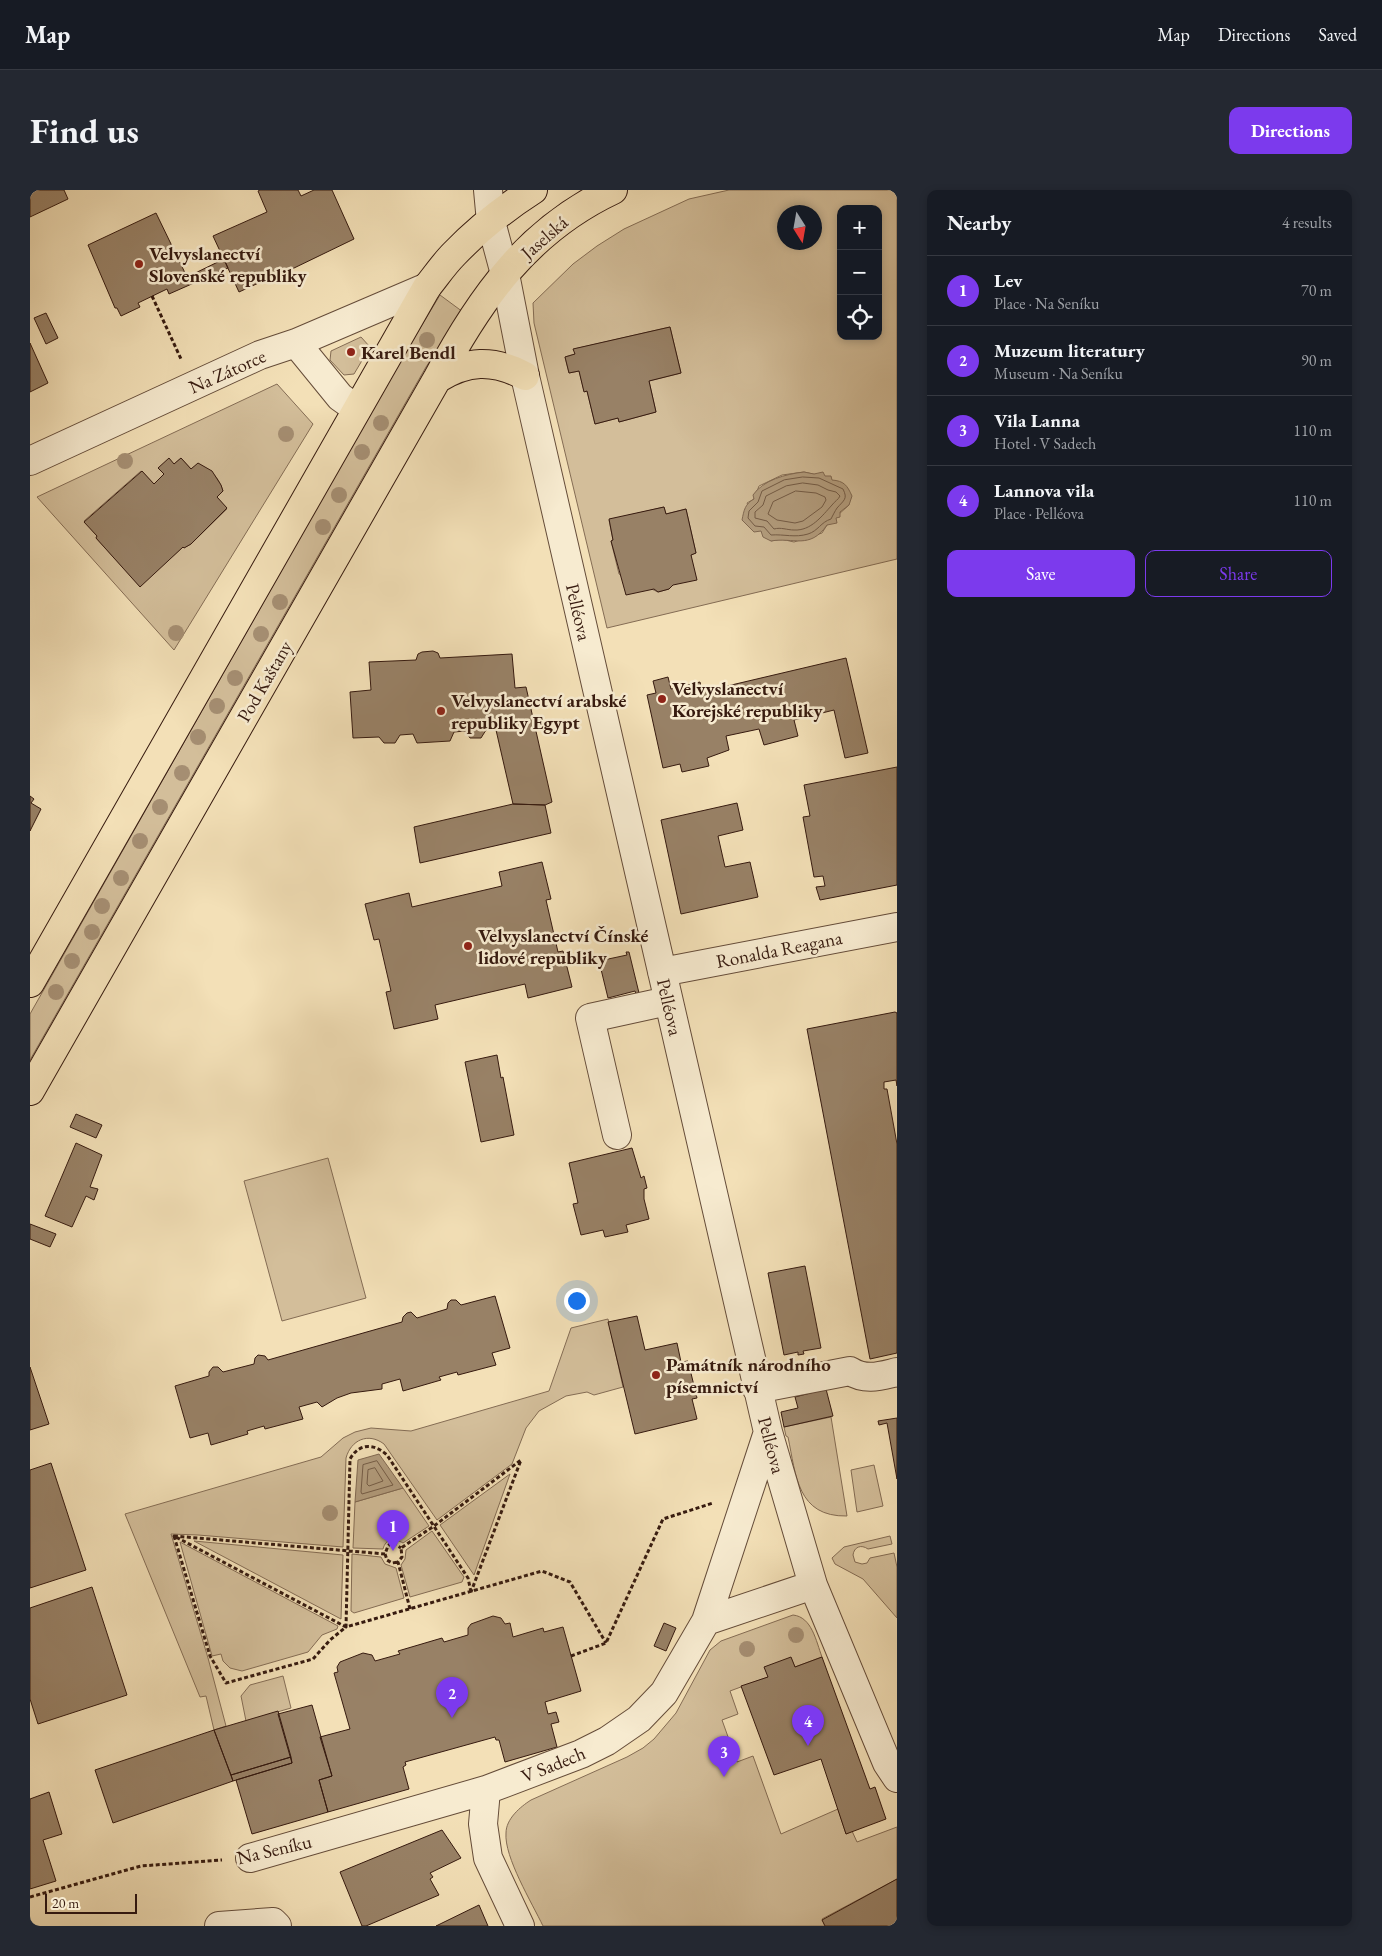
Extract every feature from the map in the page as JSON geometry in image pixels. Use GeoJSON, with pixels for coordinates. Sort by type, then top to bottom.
{"type":"FeatureCollection","features":[{"type":"Feature","properties":{"kind":"main road"},"geometry":{"type":"LineString","coordinates":[[30,983],[426,287],[454,254],[491,222],[533,190]]}},
{"type":"Feature","properties":{"kind":"main road","name":"Jaselská"},"geometry":{"type":"LineString","coordinates":[[505,274],[524,252],[553,226],[593,199],[613,190]]}},
{"type":"Feature","properties":{"kind":"main road","name":"Pod Kaštany"},"geometry":{"type":"LineString","coordinates":[[30,1091],[458,340],[479,306],[505,274]]}},
{"type":"Feature","properties":{"kind":"main road"},"geometry":{"type":"LineString","coordinates":[[437,379],[450,371],[465,366],[481,364],[496,364],[525,376]]}},
{"type":"Feature","properties":{"kind":"street","name":"Pelléova"},"geometry":{"type":"LineString","coordinates":[[488,190],[491,222],[505,274],[525,376],[768,1432],[813,1585],[887,1764],[897,1778]]}},
{"type":"Feature","properties":{"kind":"street","name":"Na Zátorce"},"geometry":{"type":"LineString","coordinates":[[30,461],[260,355],[296,343],[426,287]]}},
{"type":"Feature","properties":{"kind":"street"},"geometry":{"type":"LineString","coordinates":[[296,343],[340,397],[357,409]]}},
{"type":"Feature","properties":{"kind":"street","name":"Ronalda Reagana"},"geometry":{"type":"LineString","coordinates":[[662,972],[897,927]]}},
{"type":"Feature","properties":{"kind":"street"},"geometry":{"type":"LineString","coordinates":[[617,1135],[590,1018],[668,1001]]}},
{"type":"Feature","properties":{"kind":"street"},"geometry":{"type":"LineString","coordinates":[[757,1389],[850,1371],[858,1376],[868,1378],[897,1372]]}},
{"type":"Feature","properties":{"kind":"street","name":"V Sadech"},"geometry":{"type":"LineString","coordinates":[[486,1790],[581,1754],[607,1741],[639,1719],[664,1693],[706,1621],[768,1432]]}},
{"type":"Feature","properties":{"kind":"street"},"geometry":{"type":"LineString","coordinates":[[706,1621],[813,1585]]}},
{"type":"Feature","properties":{"kind":"street"},"geometry":{"type":"LineString","coordinates":[[486,1790],[483,1824],[488,1858],[520,1926]]}},
{"type":"Feature","properties":{"kind":"street","name":"Na Seníku"},"geometry":{"type":"LineString","coordinates":[[250,1858],[486,1790]]}},
{"type":"Feature","properties":{"kind":"street"},"geometry":{"type":"LineString","coordinates":[[219,1926],[273,1922],[277,1926]]}},
{"type":"Feature","properties":{"kind":"path"},"geometry":{"type":"LineString","coordinates":[[152,296],[182,362]]}},
{"type":"Feature","properties":{"kind":"path"},"geometry":{"type":"LineString","coordinates":[[346,1627],[350,1460],[353,1453],[366,1447],[379,1448],[386,1455],[468,1578],[471,1592]]}},
{"type":"Feature","properties":{"kind":"path"},"geometry":{"type":"LineString","coordinates":[[401,1548],[434,1526],[520,1460],[471,1592]]}},
{"type":"Feature","properties":{"kind":"path"},"geometry":{"type":"LineString","coordinates":[[571,1656],[606,1643],[663,1519],[720,1500],[745,1501]]}},
{"type":"Feature","properties":{"kind":"path"},"geometry":{"type":"LineString","coordinates":[[174,1536],[210,1656],[226,1683],[312,1659],[346,1627],[542,1571],[570,1582],[606,1643]]}},
{"type":"Feature","properties":{"kind":"path"},"geometry":{"type":"LineString","coordinates":[[174,1536],[385,1554]]}},
{"type":"Feature","properties":{"kind":"path"},"geometry":{"type":"LineString","coordinates":[[174,1536],[346,1627]]}},
{"type":"Feature","properties":{"kind":"path"},"geometry":{"type":"LineString","coordinates":[[392,1542],[401,1548],[402,1557],[398,1562],[392,1563],[387,1560],[385,1554],[392,1542]]}},
{"type":"Feature","properties":{"kind":"path"},"geometry":{"type":"LineString","coordinates":[[398,1562],[410,1609]]}},
{"type":"Feature","properties":{"kind":"path","name":"Na Seníku"},"geometry":{"type":"LineString","coordinates":[[30,1897],[141,1866],[250,1858]]}},
{"type":"Feature","properties":{"kind":"shaded area"},"geometry":{"type":"Polygon","coordinates":[[[729,190],[897,190],[897,559],[607,628],[534,323],[533,303],[573,264],[624,229],[689,199],[729,190]],[[670,327],[574,349],[575,354],[565,357],[569,373],[579,371],[584,391],[587,391],[595,424],[618,418],[619,422],[656,412],[649,381],[681,373],[670,327]],[[804,472],[782,475],[759,486],[754,499],[747,503],[761,531],[771,541],[781,539],[794,542],[822,533],[827,525],[849,505],[835,485],[822,476],[804,472]],[[664,507],[609,520],[613,540],[611,541],[619,574],[658,592],[669,589],[691,555],[696,553],[686,509],[666,514],[664,507]]]}},
{"type":"Feature","properties":{"kind":"shaded area"},"geometry":{"type":"Polygon","coordinates":[[[440,295],[463,312],[426,367],[30,1060],[30,1014],[402,358],[440,295]]]}},
{"type":"Feature","properties":{"kind":"shaded area"},"geometry":{"type":"Polygon","coordinates":[[[361,337],[370,347],[354,374],[344,375],[330,360],[331,351],[361,337]]]}},
{"type":"Feature","properties":{"kind":"shaded area"},"geometry":{"type":"Polygon","coordinates":[[[277,384],[313,424],[174,650],[37,497],[277,384]],[[181,458],[174,464],[159,468],[164,474],[154,484],[141,471],[84,521],[97,536],[96,538],[140,586],[183,547],[191,544],[227,509],[217,497],[223,491],[214,474],[198,464],[191,469],[181,458]]]}},
{"type":"Feature","properties":{"kind":"shaded area"},"geometry":{"type":"Polygon","coordinates":[[[328,1158],[366,1298],[282,1321],[244,1181],[328,1158]]]}},
{"type":"Feature","properties":{"kind":"shaded area"},"geometry":{"type":"Polygon","coordinates":[[[608,1319],[623,1387],[594,1395],[587,1392],[566,1396],[539,1411],[526,1428],[512,1464],[437,1520],[384,1444],[378,1440],[366,1438],[356,1442],[346,1458],[343,1547],[171,1534],[226,1726],[214,1730],[206,1696],[200,1697],[125,1514],[321,1457],[343,1438],[355,1432],[371,1428],[411,1431],[549,1391],[571,1328],[608,1319]]]}},
{"type":"Feature","properties":{"kind":"shaded area"},"geometry":{"type":"Polygon","coordinates":[[[831,1417],[847,1516],[830,1514],[818,1509],[808,1501],[797,1479],[784,1427],[831,1417]]]}},
{"type":"Feature","properties":{"kind":"shaded area"},"geometry":{"type":"Polygon","coordinates":[[[874,1465],[883,1506],[857,1512],[851,1470],[874,1465]]]}},
{"type":"Feature","properties":{"kind":"shaded area"},"geometry":{"type":"Polygon","coordinates":[[[510,1474],[474,1575],[440,1525],[510,1474]]]}},
{"type":"Feature","properties":{"kind":"shaded area"},"geometry":{"type":"Polygon","coordinates":[[[403,1488],[429,1526],[403,1543],[396,1540],[388,1541],[383,1549],[353,1548],[355,1502],[403,1488]]]}},
{"type":"Feature","properties":{"kind":"shaded area"},"geometry":{"type":"Polygon","coordinates":[[[432,1531],[464,1577],[462,1582],[410,1597],[401,1565],[405,1559],[406,1550],[432,1531]]]}},
{"type":"Feature","properties":{"kind":"shaded area"},"geometry":{"type":"Polygon","coordinates":[[[890,1536],[892,1544],[868,1549],[858,1547],[853,1555],[855,1562],[862,1564],[867,1563],[870,1558],[894,1553],[897,1567],[897,1618],[863,1579],[835,1564],[832,1558],[844,1547],[890,1536]]]}},
{"type":"Feature","properties":{"kind":"shaded area"},"geometry":{"type":"Polygon","coordinates":[[[194,1541],[343,1555],[341,1619],[194,1541]]]}},
{"type":"Feature","properties":{"kind":"shaded area"},"geometry":{"type":"Polygon","coordinates":[[[180,1542],[338,1626],[337,1629],[322,1635],[308,1652],[242,1671],[230,1668],[223,1661],[221,1654],[212,1656],[180,1542]]]}},
{"type":"Feature","properties":{"kind":"shaded area"},"geometry":{"type":"Polygon","coordinates":[[[352,1554],[381,1557],[385,1564],[396,1568],[404,1598],[354,1613],[351,1611],[352,1554]]]}},
{"type":"Feature","properties":{"kind":"shaded area"},"geometry":{"type":"Polygon","coordinates":[[[793,1615],[805,1620],[809,1625],[822,1657],[795,1667],[791,1658],[768,1677],[730,1691],[738,1714],[722,1720],[737,1762],[753,1756],[781,1834],[838,1809],[846,1834],[852,1831],[857,1842],[897,1827],[897,1879],[822,1919],[825,1926],[543,1926],[509,1854],[506,1833],[508,1823],[514,1814],[531,1800],[643,1748],[654,1739],[676,1713],[710,1650],[721,1641],[793,1615]]]}},
{"type":"Feature","properties":{"kind":"shaded area"},"geometry":{"type":"Polygon","coordinates":[[[283,1676],[291,1708],[246,1721],[241,1696],[250,1685],[283,1676]]]}},
{"type":"Feature","properties":{"kind":"water"},"geometry":{"type":"Polygon","coordinates":[[[804,472],[814,474],[823,472],[825,476],[831,476],[832,480],[845,484],[852,496],[849,505],[840,512],[840,517],[836,518],[837,523],[827,525],[821,533],[808,540],[771,541],[763,537],[761,531],[754,532],[742,520],[744,510],[754,499],[753,495],[763,485],[783,476],[804,472]]]}},
{"type":"Feature","properties":{"kind":"water"},"geometry":{"type":"Polygon","coordinates":[[[379,1454],[403,1488],[355,1502],[358,1460],[379,1454]]]}},
{"type":"Feature","properties":{"kind":"building"},"geometry":{"type":"Polygon","coordinates":[[[30,190],[64,190],[68,199],[30,217],[30,190]]]}},
{"type":"Feature","properties":{"kind":"building"},"geometry":{"type":"Polygon","coordinates":[[[298,190],[301,196],[314,190],[332,190],[354,239],[239,292],[213,236],[267,212],[258,191],[298,190]]]}},
{"type":"Feature","properties":{"kind":"building","name":"Velvyslanectví Slovenské republiky"},"geometry":{"type":"Polygon","coordinates":[[[156,213],[187,277],[224,259],[228,268],[169,294],[167,289],[138,303],[140,307],[121,316],[117,308],[115,308],[88,245],[156,213]]]}},
{"type":"Feature","properties":{"kind":"building"},"geometry":{"type":"Polygon","coordinates":[[[46,313],[58,338],[46,344],[34,318],[46,313]]]}},
{"type":"Feature","properties":{"kind":"building"},"geometry":{"type":"Polygon","coordinates":[[[670,327],[681,373],[649,381],[656,412],[619,422],[618,418],[595,424],[587,391],[584,392],[579,371],[569,373],[565,357],[575,354],[573,349],[670,327]]]}},
{"type":"Feature","properties":{"kind":"building"},"geometry":{"type":"Polygon","coordinates":[[[30,343],[48,383],[30,392],[30,343]]]}},
{"type":"Feature","properties":{"kind":"building"},"geometry":{"type":"Polygon","coordinates":[[[169,458],[174,464],[181,458],[191,469],[198,463],[212,471],[223,491],[217,497],[227,508],[191,544],[183,547],[140,587],[84,522],[142,471],[154,484],[164,474],[158,468],[169,458]]]}},
{"type":"Feature","properties":{"kind":"building"},"geometry":{"type":"Polygon","coordinates":[[[664,507],[666,514],[686,509],[696,553],[691,555],[697,580],[673,585],[669,589],[658,592],[654,589],[626,595],[611,541],[613,540],[609,519],[664,507]]]}},
{"type":"Feature","properties":{"kind":"building","name":"Velvyslanectví arabské republiky Egypt"},"geometry":{"type":"Polygon","coordinates":[[[433,651],[438,653],[440,658],[512,654],[515,688],[526,687],[552,802],[545,805],[513,804],[496,730],[486,730],[481,738],[470,738],[465,731],[454,732],[450,741],[417,743],[413,734],[400,735],[395,743],[384,743],[379,737],[353,738],[350,692],[371,690],[369,662],[416,660],[418,654],[433,651]]]}},
{"type":"Feature","properties":{"kind":"building"},"geometry":{"type":"Polygon","coordinates":[[[846,658],[868,753],[845,758],[834,710],[794,720],[798,736],[764,745],[759,729],[726,736],[729,750],[707,758],[709,766],[682,772],[680,764],[663,768],[647,695],[656,693],[653,681],[668,677],[671,689],[700,682],[701,687],[705,686],[706,691],[846,658]]]}},
{"type":"Feature","properties":{"kind":"building"},"geometry":{"type":"Polygon","coordinates":[[[897,767],[897,885],[820,900],[816,887],[825,886],[823,876],[814,877],[803,817],[810,816],[804,785],[897,767]]]}},
{"type":"Feature","properties":{"kind":"building"},"geometry":{"type":"Polygon","coordinates":[[[30,796],[34,799],[31,803],[41,809],[30,831],[30,796]]]}},
{"type":"Feature","properties":{"kind":"building"},"geometry":{"type":"Polygon","coordinates":[[[737,803],[743,830],[718,836],[725,867],[750,862],[758,897],[681,914],[661,820],[737,803]]]}},
{"type":"Feature","properties":{"kind":"building"},"geometry":{"type":"Polygon","coordinates":[[[513,804],[545,805],[551,833],[420,863],[414,827],[513,804]]]}},
{"type":"Feature","properties":{"kind":"building","name":"Velvyslanectví Čínské lidové republiky"},"geometry":{"type":"Polygon","coordinates":[[[542,862],[551,899],[546,900],[558,952],[563,951],[572,987],[528,998],[525,984],[435,1005],[438,1019],[394,1029],[386,992],[391,991],[379,939],[374,940],[365,904],[409,893],[412,907],[502,886],[499,872],[542,862]]]}},
{"type":"Feature","properties":{"kind":"building"},"geometry":{"type":"Polygon","coordinates":[[[626,952],[629,952],[639,993],[636,994],[635,991],[608,998],[599,961],[627,955],[626,952]]]}},
{"type":"Feature","properties":{"kind":"building"},"geometry":{"type":"Polygon","coordinates":[[[897,1013],[897,1086],[896,1080],[884,1082],[884,1089],[887,1089],[897,1144],[897,1353],[870,1359],[807,1029],[897,1013]]]}},
{"type":"Feature","properties":{"kind":"building"},"geometry":{"type":"Polygon","coordinates":[[[497,1055],[514,1135],[481,1142],[465,1062],[497,1055]]]}},
{"type":"Feature","properties":{"kind":"building"},"geometry":{"type":"Polygon","coordinates":[[[76,1114],[102,1125],[96,1138],[70,1127],[76,1114]]]}},
{"type":"Feature","properties":{"kind":"building"},"geometry":{"type":"Polygon","coordinates":[[[76,1143],[102,1155],[90,1187],[98,1189],[94,1200],[86,1196],[72,1227],[45,1216],[76,1143]]]}},
{"type":"Feature","properties":{"kind":"building"},"geometry":{"type":"Polygon","coordinates":[[[632,1148],[641,1178],[644,1176],[647,1188],[644,1189],[644,1199],[649,1219],[626,1225],[628,1232],[605,1237],[603,1230],[581,1235],[573,1204],[578,1203],[569,1163],[632,1148]]]}},
{"type":"Feature","properties":{"kind":"building"},"geometry":{"type":"Polygon","coordinates":[[[30,1224],[56,1234],[50,1247],[30,1239],[30,1224]]]}},
{"type":"Feature","properties":{"kind":"building"},"geometry":{"type":"Polygon","coordinates":[[[805,1266],[821,1348],[803,1351],[804,1354],[798,1355],[798,1352],[784,1355],[768,1273],[805,1266]]]}},
{"type":"Feature","properties":{"kind":"building"},"geometry":{"type":"Polygon","coordinates":[[[495,1296],[510,1348],[492,1353],[496,1365],[458,1375],[457,1372],[439,1377],[441,1380],[403,1391],[400,1379],[382,1384],[382,1389],[351,1393],[337,1398],[322,1407],[317,1402],[299,1407],[303,1419],[265,1429],[264,1426],[247,1431],[248,1434],[211,1445],[208,1433],[190,1438],[175,1386],[209,1376],[209,1372],[213,1367],[218,1367],[223,1372],[254,1364],[255,1358],[258,1355],[265,1356],[268,1360],[402,1322],[403,1317],[407,1313],[411,1312],[417,1318],[447,1309],[448,1303],[451,1300],[456,1300],[461,1305],[495,1296]]]}},
{"type":"Feature","properties":{"kind":"building","name":"Památník národního písemnictví"},"geometry":{"type":"Polygon","coordinates":[[[637,1316],[645,1350],[677,1343],[681,1362],[688,1361],[697,1398],[692,1399],[697,1419],[635,1434],[608,1322],[637,1316]]]}},
{"type":"Feature","properties":{"kind":"building"},"geometry":{"type":"Polygon","coordinates":[[[30,1367],[49,1424],[30,1430],[30,1367]]]}},
{"type":"Feature","properties":{"kind":"building"},"geometry":{"type":"Polygon","coordinates":[[[826,1389],[833,1416],[784,1427],[781,1412],[798,1408],[795,1397],[826,1389]]]}},
{"type":"Feature","properties":{"kind":"building"},"geometry":{"type":"Polygon","coordinates":[[[897,1418],[897,1479],[887,1423],[879,1425],[878,1421],[897,1418]]]}},
{"type":"Feature","properties":{"kind":"building"},"geometry":{"type":"Polygon","coordinates":[[[51,1463],[86,1570],[30,1588],[30,1470],[51,1463]]]}},
{"type":"Feature","properties":{"kind":"building"},"geometry":{"type":"Polygon","coordinates":[[[92,1587],[127,1695],[38,1724],[30,1699],[30,1608],[92,1587]]]}},
{"type":"Feature","properties":{"kind":"building"},"geometry":{"type":"Polygon","coordinates":[[[493,1616],[501,1618],[505,1624],[510,1623],[513,1637],[543,1628],[544,1632],[563,1627],[581,1691],[545,1702],[548,1714],[556,1712],[559,1722],[551,1724],[557,1747],[505,1762],[499,1740],[496,1740],[495,1737],[405,1762],[406,1765],[403,1767],[409,1789],[328,1812],[319,1780],[332,1776],[320,1737],[350,1729],[334,1673],[338,1672],[337,1667],[340,1662],[363,1653],[372,1655],[375,1661],[400,1654],[398,1651],[442,1638],[444,1642],[468,1635],[468,1628],[471,1624],[493,1616]]]}},
{"type":"Feature","properties":{"kind":"building"},"geometry":{"type":"Polygon","coordinates":[[[664,1623],[676,1628],[666,1651],[654,1646],[664,1623]]]}},
{"type":"Feature","properties":{"kind":"building"},"geometry":{"type":"Polygon","coordinates":[[[791,1657],[795,1667],[822,1657],[870,1789],[875,1787],[886,1819],[846,1834],[821,1759],[774,1775],[741,1686],[768,1677],[764,1667],[791,1657]]]}},
{"type":"Feature","properties":{"kind":"building"},"geometry":{"type":"Polygon","coordinates":[[[312,1705],[332,1776],[319,1780],[328,1812],[252,1834],[236,1780],[292,1763],[278,1714],[312,1705]]]}},
{"type":"Feature","properties":{"kind":"building"},"geometry":{"type":"Polygon","coordinates":[[[278,1711],[291,1757],[231,1775],[214,1730],[278,1711]]]}},
{"type":"Feature","properties":{"kind":"building"},"geometry":{"type":"Polygon","coordinates":[[[214,1730],[233,1781],[113,1823],[95,1770],[214,1730]]]}},
{"type":"Feature","properties":{"kind":"building"},"geometry":{"type":"Polygon","coordinates":[[[291,1757],[292,1763],[233,1781],[231,1775],[291,1757]]]}},
{"type":"Feature","properties":{"kind":"building"},"geometry":{"type":"Polygon","coordinates":[[[49,1792],[62,1834],[43,1840],[56,1881],[30,1889],[30,1799],[49,1792]]]}},
{"type":"Feature","properties":{"kind":"building"},"geometry":{"type":"Polygon","coordinates":[[[442,1830],[461,1858],[430,1873],[433,1877],[430,1879],[439,1895],[362,1926],[340,1872],[442,1830]]]}},
{"type":"Feature","properties":{"kind":"building"},"geometry":{"type":"Polygon","coordinates":[[[897,1879],[897,1926],[825,1926],[822,1920],[897,1879]]]}},
{"type":"Feature","properties":{"kind":"building"},"geometry":{"type":"Polygon","coordinates":[[[479,1905],[488,1926],[436,1926],[479,1905]]]}},
{"type":"Feature","properties":{"kind":"place","name":"Velvyslanectví Slovenské republiky"},"geometry":{"type":"Point","coordinates":[139,264]}},
{"type":"Feature","properties":{"kind":"place","name":"Karel Bendl"},"geometry":{"type":"Point","coordinates":[351,352]}},
{"type":"Feature","properties":{"kind":"place","name":"Velvyslanectví Korejské republiky"},"geometry":{"type":"Point","coordinates":[662,699]}},
{"type":"Feature","properties":{"kind":"place","name":"Velvyslanectví arabské republiky Egypt"},"geometry":{"type":"Point","coordinates":[441,711]}},
{"type":"Feature","properties":{"kind":"place","name":"Velvyslanectví Čínské lidové republiky"},"geometry":{"type":"Point","coordinates":[468,946]}},
{"type":"Feature","properties":{"kind":"place","name":"Památník národního písemnictví"},"geometry":{"type":"Point","coordinates":[656,1375]}},
{"type":"Feature","properties":{"kind":"place","name":"Lev"},"geometry":{"type":"Point","coordinates":[393,1551]}},
{"type":"Feature","properties":{"kind":"place","name":"Muzeum literatury"},"geometry":{"type":"Point","coordinates":[452,1718]}},
{"type":"Feature","properties":{"kind":"place","name":"Lannova vila"},"geometry":{"type":"Point","coordinates":[808,1746]}},
{"type":"Feature","properties":{"kind":"place","name":"Vila Lanna"},"geometry":{"type":"Point","coordinates":[724,1777]}}]}
